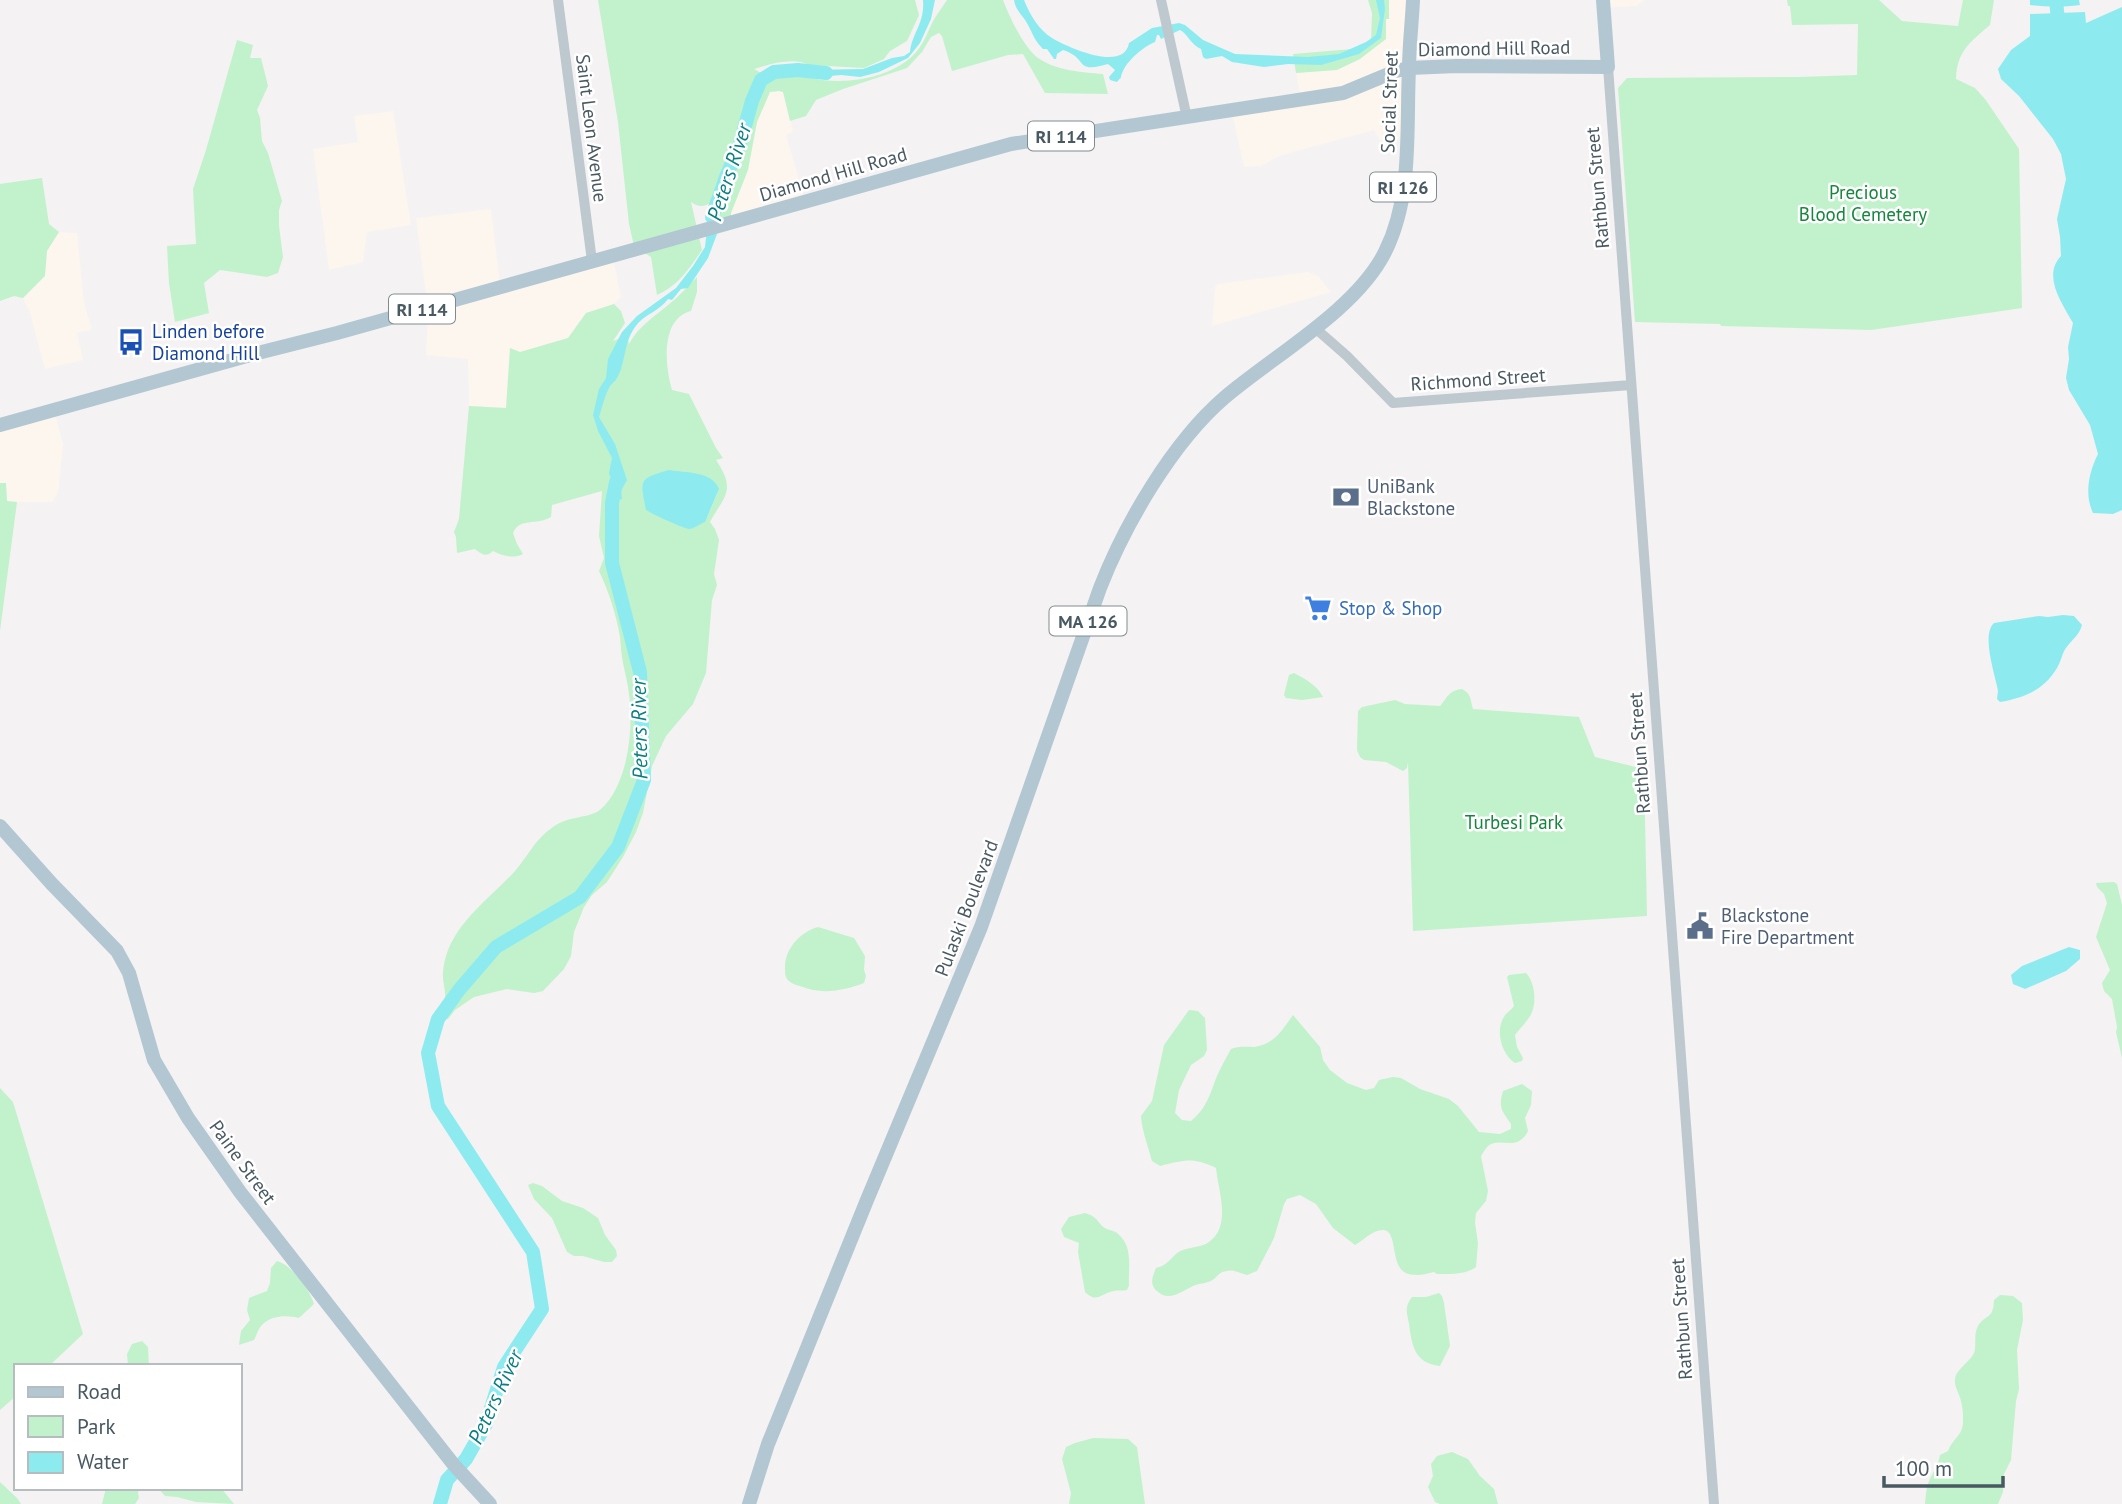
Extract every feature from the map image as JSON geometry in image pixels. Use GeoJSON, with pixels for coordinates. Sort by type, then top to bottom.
{"type":"FeatureCollection","features":[{"type":"Feature","properties":{"kind":"main road","name":"Social Street"},"geometry":{"type":"LineString","coordinates":[[1271,362],[1355,293],[1372,273],[1382,257],[1401,209],[1406,170],[1413,0]]}},
{"type":"Feature","properties":{"kind":"main road","name":"Rathbun Street"},"geometry":{"type":"LineString","coordinates":[[1603,0],[1608,67]]}},
{"type":"Feature","properties":{"kind":"main road","name":"Diamond Hill Road"},"geometry":{"type":"LineString","coordinates":[[0,425],[1012,144],[1343,93],[1409,68],[1608,67]]}},
{"type":"Feature","properties":{"kind":"main road","name":"Pulaski Boulevard"},"geometry":{"type":"LineString","coordinates":[[749,1504],[768,1444],[981,927],[1091,612],[1120,542],[1160,475],[1200,422],[1224,398],[1271,362]]}},
{"type":"Feature","properties":{"kind":"main road","name":"Paine Street"},"geometry":{"type":"LineString","coordinates":[[0,826],[117,951],[129,973],[155,1060],[188,1118],[240,1192],[458,1469],[490,1504]]}},
{"type":"Feature","properties":{"kind":"street","name":"Saint Leon Avenue"},"geometry":{"type":"LineString","coordinates":[[558,0],[592,261]]}},
{"type":"Feature","properties":{"kind":"street"},"geometry":{"type":"LineString","coordinates":[[1161,0],[1187,118]]}},
{"type":"Feature","properties":{"kind":"street","name":"Rathbun Street"},"geometry":{"type":"LineString","coordinates":[[1608,67],[1714,1504]]}},
{"type":"Feature","properties":{"kind":"street","name":"Richmond Street"},"geometry":{"type":"LineString","coordinates":[[1315,328],[1393,403],[1631,386]]}},
{"type":"Feature","properties":{"kind":"shaded area"},"geometry":{"type":"Polygon","coordinates":[[[1389,0],[1414,0],[1408,62],[1341,88],[1300,93],[1296,73],[1336,70],[1360,59],[1389,18],[1389,0]]]}},
{"type":"Feature","properties":{"kind":"shaded area"},"geometry":{"type":"Polygon","coordinates":[[[1601,0],[1645,0],[1636,6],[1602,8],[1601,0]]]}},
{"type":"Feature","properties":{"kind":"shaded area"},"geometry":{"type":"Polygon","coordinates":[[[1406,67],[1405,139],[1380,140],[1374,130],[1279,156],[1261,166],[1244,167],[1231,108],[1324,94],[1406,67]]]}},
{"type":"Feature","properties":{"kind":"shaded area"},"geometry":{"type":"Polygon","coordinates":[[[770,92],[783,92],[789,112],[793,132],[786,135],[804,197],[731,220],[731,213],[748,170],[757,122],[770,92]]]}},
{"type":"Feature","properties":{"kind":"shaded area"},"geometry":{"type":"Polygon","coordinates":[[[393,111],[411,225],[367,232],[363,262],[329,270],[313,149],[358,142],[354,116],[393,111]]]}},
{"type":"Feature","properties":{"kind":"shaded area"},"geometry":{"type":"Polygon","coordinates":[[[491,209],[500,285],[612,253],[621,297],[614,304],[586,313],[568,338],[519,353],[511,348],[506,408],[469,406],[468,359],[426,355],[428,310],[416,218],[491,209]]]}},
{"type":"Feature","properties":{"kind":"shaded area"},"geometry":{"type":"Polygon","coordinates":[[[59,232],[77,233],[84,303],[92,330],[77,333],[83,360],[45,369],[30,313],[23,298],[44,276],[47,251],[59,232]]]}},
{"type":"Feature","properties":{"kind":"shaded area"},"geometry":{"type":"Polygon","coordinates":[[[1308,272],[1318,276],[1331,292],[1212,326],[1215,287],[1218,284],[1308,272]]]}},
{"type":"Feature","properties":{"kind":"shaded area"},"geometry":{"type":"Polygon","coordinates":[[[54,411],[63,444],[58,493],[52,502],[7,502],[6,484],[0,483],[0,427],[54,411]]]}},
{"type":"Feature","properties":{"kind":"green space"},"geometry":{"type":"Polygon","coordinates":[[[598,0],[915,0],[919,15],[907,41],[890,51],[884,59],[864,68],[809,65],[789,61],[754,69],[761,73],[765,81],[782,74],[793,74],[840,81],[886,73],[911,58],[947,0],[1003,0],[1027,47],[1038,58],[1061,68],[1103,74],[1108,94],[1045,93],[1023,54],[1008,55],[952,71],[939,33],[931,37],[907,68],[816,100],[806,116],[790,121],[783,92],[770,92],[757,122],[748,170],[731,213],[731,220],[718,220],[720,195],[703,206],[691,202],[702,250],[677,281],[657,295],[651,257],[634,246],[629,224],[618,122],[598,0]]]}},
{"type":"Feature","properties":{"kind":"green space"},"geometry":{"type":"Polygon","coordinates":[[[1368,0],[1389,0],[1386,39],[1360,59],[1337,70],[1296,73],[1293,54],[1352,49],[1371,41],[1372,13],[1368,0]]]}},
{"type":"Feature","properties":{"kind":"green space","name":"Precious Blood Cemetery"},"geometry":{"type":"Polygon","coordinates":[[[1787,0],[1879,0],[1902,21],[1958,26],[1963,0],[1994,0],[1990,25],[1962,54],[1956,79],[1975,88],[1985,99],[2019,149],[2022,308],[1871,330],[1635,322],[1618,88],[1627,78],[1857,75],[1858,24],[1792,25],[1787,0]]]}},
{"type":"Feature","properties":{"kind":"green space"},"geometry":{"type":"Polygon","coordinates":[[[237,40],[253,45],[250,58],[261,58],[268,86],[257,110],[262,141],[282,201],[279,226],[283,257],[278,273],[267,277],[220,270],[204,283],[209,313],[175,322],[167,246],[196,244],[193,189],[237,40]]]}},
{"type":"Feature","properties":{"kind":"green space"},"geometry":{"type":"Polygon","coordinates":[[[42,178],[49,224],[59,232],[47,251],[45,276],[23,298],[14,296],[0,301],[0,184],[42,178]]]}},
{"type":"Feature","properties":{"kind":"green space"},"geometry":{"type":"Polygon","coordinates":[[[697,277],[697,292],[691,311],[674,323],[667,344],[667,357],[672,390],[689,394],[723,458],[716,460],[727,486],[724,499],[710,522],[719,540],[714,574],[717,585],[712,600],[706,673],[693,704],[666,736],[652,766],[643,813],[636,832],[607,882],[592,895],[584,907],[574,932],[571,956],[564,969],[543,991],[534,993],[507,989],[474,997],[455,1010],[448,1019],[443,1019],[443,972],[446,956],[460,928],[515,871],[547,831],[559,823],[596,812],[610,799],[623,771],[631,723],[629,690],[620,637],[609,595],[599,571],[604,558],[599,536],[602,491],[552,505],[551,517],[524,523],[516,528],[513,533],[523,554],[508,556],[493,551],[486,555],[475,549],[457,553],[454,532],[459,519],[469,406],[506,408],[510,348],[520,352],[568,338],[586,313],[614,304],[621,311],[625,323],[613,341],[627,336],[629,344],[643,326],[697,277]],[[719,489],[680,524],[689,527],[701,523],[710,511],[719,489]]]}},
{"type":"Feature","properties":{"kind":"green space"},"geometry":{"type":"Polygon","coordinates":[[[0,483],[6,483],[7,501],[17,502],[0,631],[0,483]]]}},
{"type":"Feature","properties":{"kind":"green space"},"geometry":{"type":"Polygon","coordinates":[[[1294,673],[1314,686],[1323,697],[1302,700],[1286,698],[1284,695],[1289,675],[1294,673]]]}},
{"type":"Feature","properties":{"kind":"green space","name":"Turbesi Park"},"geometry":{"type":"Polygon","coordinates":[[[1462,689],[1469,695],[1473,709],[1579,717],[1595,757],[1644,769],[1647,916],[1413,931],[1408,762],[1403,771],[1386,762],[1364,760],[1360,757],[1357,750],[1358,711],[1362,707],[1395,700],[1405,704],[1440,706],[1451,693],[1462,689]]]}},
{"type":"Feature","properties":{"kind":"green space"},"geometry":{"type":"Polygon","coordinates":[[[2096,883],[2117,884],[2122,905],[2122,1058],[2112,999],[2104,991],[2102,983],[2110,970],[2096,937],[2107,903],[2096,883]]]}},
{"type":"Feature","properties":{"kind":"green space"},"geometry":{"type":"Polygon","coordinates":[[[818,927],[854,938],[865,956],[864,983],[840,990],[824,991],[808,989],[787,979],[785,966],[791,947],[800,937],[818,927]]]}},
{"type":"Feature","properties":{"kind":"green space"},"geometry":{"type":"Polygon","coordinates":[[[1526,973],[1533,986],[1534,1007],[1515,1035],[1523,1058],[1515,1063],[1503,1047],[1500,1026],[1514,1006],[1507,977],[1526,973]]]}},
{"type":"Feature","properties":{"kind":"green space"},"geometry":{"type":"Polygon","coordinates":[[[1189,1010],[1198,1011],[1205,1018],[1207,1050],[1204,1056],[1191,1065],[1179,1090],[1175,1113],[1182,1120],[1191,1121],[1201,1111],[1231,1049],[1267,1043],[1277,1036],[1293,1015],[1320,1047],[1323,1060],[1330,1070],[1347,1083],[1366,1090],[1374,1088],[1379,1080],[1401,1078],[1420,1089],[1449,1099],[1479,1132],[1500,1134],[1511,1129],[1501,1105],[1503,1091],[1522,1084],[1532,1091],[1531,1105],[1525,1118],[1528,1131],[1524,1138],[1514,1143],[1493,1143],[1481,1156],[1488,1191],[1486,1201],[1476,1213],[1476,1267],[1457,1274],[1406,1273],[1398,1264],[1388,1232],[1376,1231],[1355,1245],[1333,1228],[1316,1204],[1300,1195],[1287,1199],[1284,1204],[1274,1238],[1257,1271],[1247,1275],[1224,1271],[1212,1281],[1171,1296],[1158,1292],[1152,1284],[1156,1268],[1179,1252],[1209,1242],[1216,1235],[1222,1217],[1216,1168],[1201,1162],[1176,1162],[1160,1166],[1152,1161],[1141,1116],[1152,1101],[1164,1045],[1189,1010]]]}},
{"type":"Feature","properties":{"kind":"green space"},"geometry":{"type":"Polygon","coordinates":[[[0,1088],[13,1102],[83,1334],[51,1364],[14,1364],[14,1398],[0,1410],[0,1088]]]}},
{"type":"Feature","properties":{"kind":"green space"},"geometry":{"type":"Polygon","coordinates":[[[533,1183],[598,1218],[605,1235],[616,1250],[617,1256],[612,1262],[574,1256],[567,1252],[552,1218],[534,1199],[528,1185],[533,1183]]]}},
{"type":"Feature","properties":{"kind":"green space"},"geometry":{"type":"Polygon","coordinates":[[[1085,1213],[1117,1233],[1126,1244],[1129,1265],[1127,1290],[1096,1297],[1085,1292],[1079,1243],[1064,1237],[1061,1229],[1069,1217],[1085,1213]]]}},
{"type":"Feature","properties":{"kind":"green space"},"geometry":{"type":"Polygon","coordinates":[[[277,1261],[289,1267],[300,1279],[314,1304],[299,1318],[280,1316],[267,1321],[260,1327],[254,1340],[239,1345],[241,1331],[250,1320],[247,1310],[249,1298],[267,1291],[271,1268],[277,1261]]]}},
{"type":"Feature","properties":{"kind":"green space"},"geometry":{"type":"Polygon","coordinates":[[[1439,1293],[1444,1303],[1450,1346],[1440,1366],[1425,1361],[1416,1352],[1411,1339],[1407,1310],[1412,1297],[1439,1293]]]}},
{"type":"Feature","properties":{"kind":"green space"},"geometry":{"type":"Polygon","coordinates":[[[2000,1295],[2013,1296],[2022,1303],[2023,1320],[2017,1350],[2019,1389],[2011,1460],[2004,1474],[2003,1492],[1998,1504],[1925,1504],[1928,1485],[1940,1455],[1948,1451],[1963,1426],[1962,1408],[1955,1385],[1956,1376],[1974,1353],[1978,1326],[1991,1314],[1994,1300],[2000,1295]]]}},
{"type":"Feature","properties":{"kind":"green space"},"geometry":{"type":"Polygon","coordinates":[[[142,1341],[148,1347],[149,1364],[128,1364],[127,1354],[132,1344],[142,1341]]]}},
{"type":"Feature","properties":{"kind":"green space"},"geometry":{"type":"Polygon","coordinates":[[[1093,1438],[1128,1439],[1137,1447],[1145,1504],[1069,1504],[1071,1493],[1062,1459],[1066,1447],[1093,1438]]]}},
{"type":"Feature","properties":{"kind":"green space"},"geometry":{"type":"Polygon","coordinates":[[[1452,1452],[1468,1459],[1494,1489],[1498,1504],[1435,1502],[1428,1487],[1433,1476],[1431,1464],[1437,1456],[1452,1452]]]}},
{"type":"Feature","properties":{"kind":"green space"},"geometry":{"type":"Polygon","coordinates":[[[0,1482],[17,1498],[21,1504],[0,1504],[0,1482]]]}},
{"type":"Feature","properties":{"kind":"green space"},"geometry":{"type":"Polygon","coordinates":[[[106,1490],[139,1490],[139,1498],[135,1504],[102,1504],[106,1490]]]}},
{"type":"Feature","properties":{"kind":"green space"},"geometry":{"type":"Polygon","coordinates":[[[160,1490],[223,1490],[234,1504],[196,1502],[165,1496],[160,1490]]]}},
{"type":"Feature","properties":{"kind":"water"},"geometry":{"type":"Polygon","coordinates":[[[923,0],[935,0],[931,19],[920,43],[908,58],[879,72],[860,77],[808,73],[808,70],[863,69],[904,56],[910,52],[922,15],[923,0]]]}},
{"type":"Feature","properties":{"kind":"water"},"geometry":{"type":"Polygon","coordinates":[[[1014,0],[1024,0],[1035,22],[1052,38],[1070,47],[1106,57],[1125,52],[1129,43],[1152,28],[1179,23],[1203,40],[1235,54],[1308,57],[1339,54],[1376,35],[1380,18],[1376,0],[1384,0],[1385,9],[1381,38],[1359,54],[1321,65],[1288,64],[1264,67],[1232,62],[1222,56],[1206,59],[1201,49],[1180,30],[1161,39],[1157,35],[1155,42],[1141,50],[1128,63],[1117,82],[1110,80],[1109,77],[1115,70],[1108,64],[1086,66],[1063,50],[1054,59],[1035,39],[1014,0]]]}},
{"type":"Feature","properties":{"kind":"water"},"geometry":{"type":"Polygon","coordinates":[[[2030,0],[2079,0],[2080,5],[2036,6],[2030,5],[2030,0]]]}},
{"type":"Feature","properties":{"kind":"water"},"geometry":{"type":"Polygon","coordinates":[[[2122,7],[2122,510],[2113,514],[2093,513],[2090,506],[2089,483],[2098,454],[2090,425],[2069,390],[2066,378],[2073,323],[2059,298],[2053,272],[2061,256],[2057,219],[2066,179],[2061,154],[2053,139],[2019,96],[2001,79],[1998,69],[2011,50],[2030,36],[2030,14],[2085,12],[2086,23],[2122,7]]]}},
{"type":"Feature","properties":{"kind":"water"},"geometry":{"type":"Polygon","coordinates":[[[711,198],[719,203],[717,234],[708,258],[688,288],[681,289],[672,300],[668,299],[635,327],[628,340],[620,372],[604,401],[599,417],[615,444],[627,480],[621,491],[622,499],[609,502],[612,458],[593,415],[599,389],[606,378],[608,359],[622,332],[637,316],[676,288],[693,266],[705,247],[707,211],[711,198]]]}},
{"type":"Feature","properties":{"kind":"water"},"geometry":{"type":"Polygon","coordinates":[[[669,470],[698,474],[716,483],[719,489],[705,522],[689,529],[646,510],[642,486],[644,482],[651,476],[669,470]]]}},
{"type":"Feature","properties":{"kind":"water"},"geometry":{"type":"Polygon","coordinates":[[[2074,616],[2082,625],[2052,676],[2033,692],[2000,702],[1997,699],[1998,691],[1989,645],[1990,629],[1994,623],[2074,616]]]}},
{"type":"Feature","properties":{"kind":"water"},"geometry":{"type":"Polygon","coordinates":[[[2069,947],[2080,950],[2080,959],[2066,971],[2025,989],[2013,984],[2011,975],[2022,966],[2069,947]]]}},
{"type":"Feature","properties":{"kind":"waterway"},"geometry":{"type":"LineString","coordinates":[[2056,0],[2059,31]]}},
{"type":"Feature","properties":{"kind":"waterway","name":"Peters River"},"geometry":{"type":"LineString","coordinates":[[712,217],[761,80],[774,72],[798,70],[826,73]]}},
{"type":"Feature","properties":{"kind":"waterway","name":"Peters River"},"geometry":{"type":"LineString","coordinates":[[440,1504],[447,1480],[466,1459],[486,1424],[504,1367],[542,1309],[533,1252],[438,1106],[428,1053],[438,1019],[496,947],[580,897],[618,847],[644,780],[640,672],[612,563],[612,503],[616,482]]}},
{"type":"Feature","properties":{"kind":"place","name":"Linden before Diamond Hill"},"geometry":{"type":"Point","coordinates":[131,342]}},
{"type":"Feature","properties":{"kind":"place","name":"UniBank Blackstone"},"geometry":{"type":"Point","coordinates":[1346,497]}},
{"type":"Feature","properties":{"kind":"place","name":"Stop & Shop"},"geometry":{"type":"Point","coordinates":[1318,608]}},
{"type":"Feature","properties":{"kind":"place","name":"Blackstone Fire Department"},"geometry":{"type":"Point","coordinates":[1700,926]}}]}
